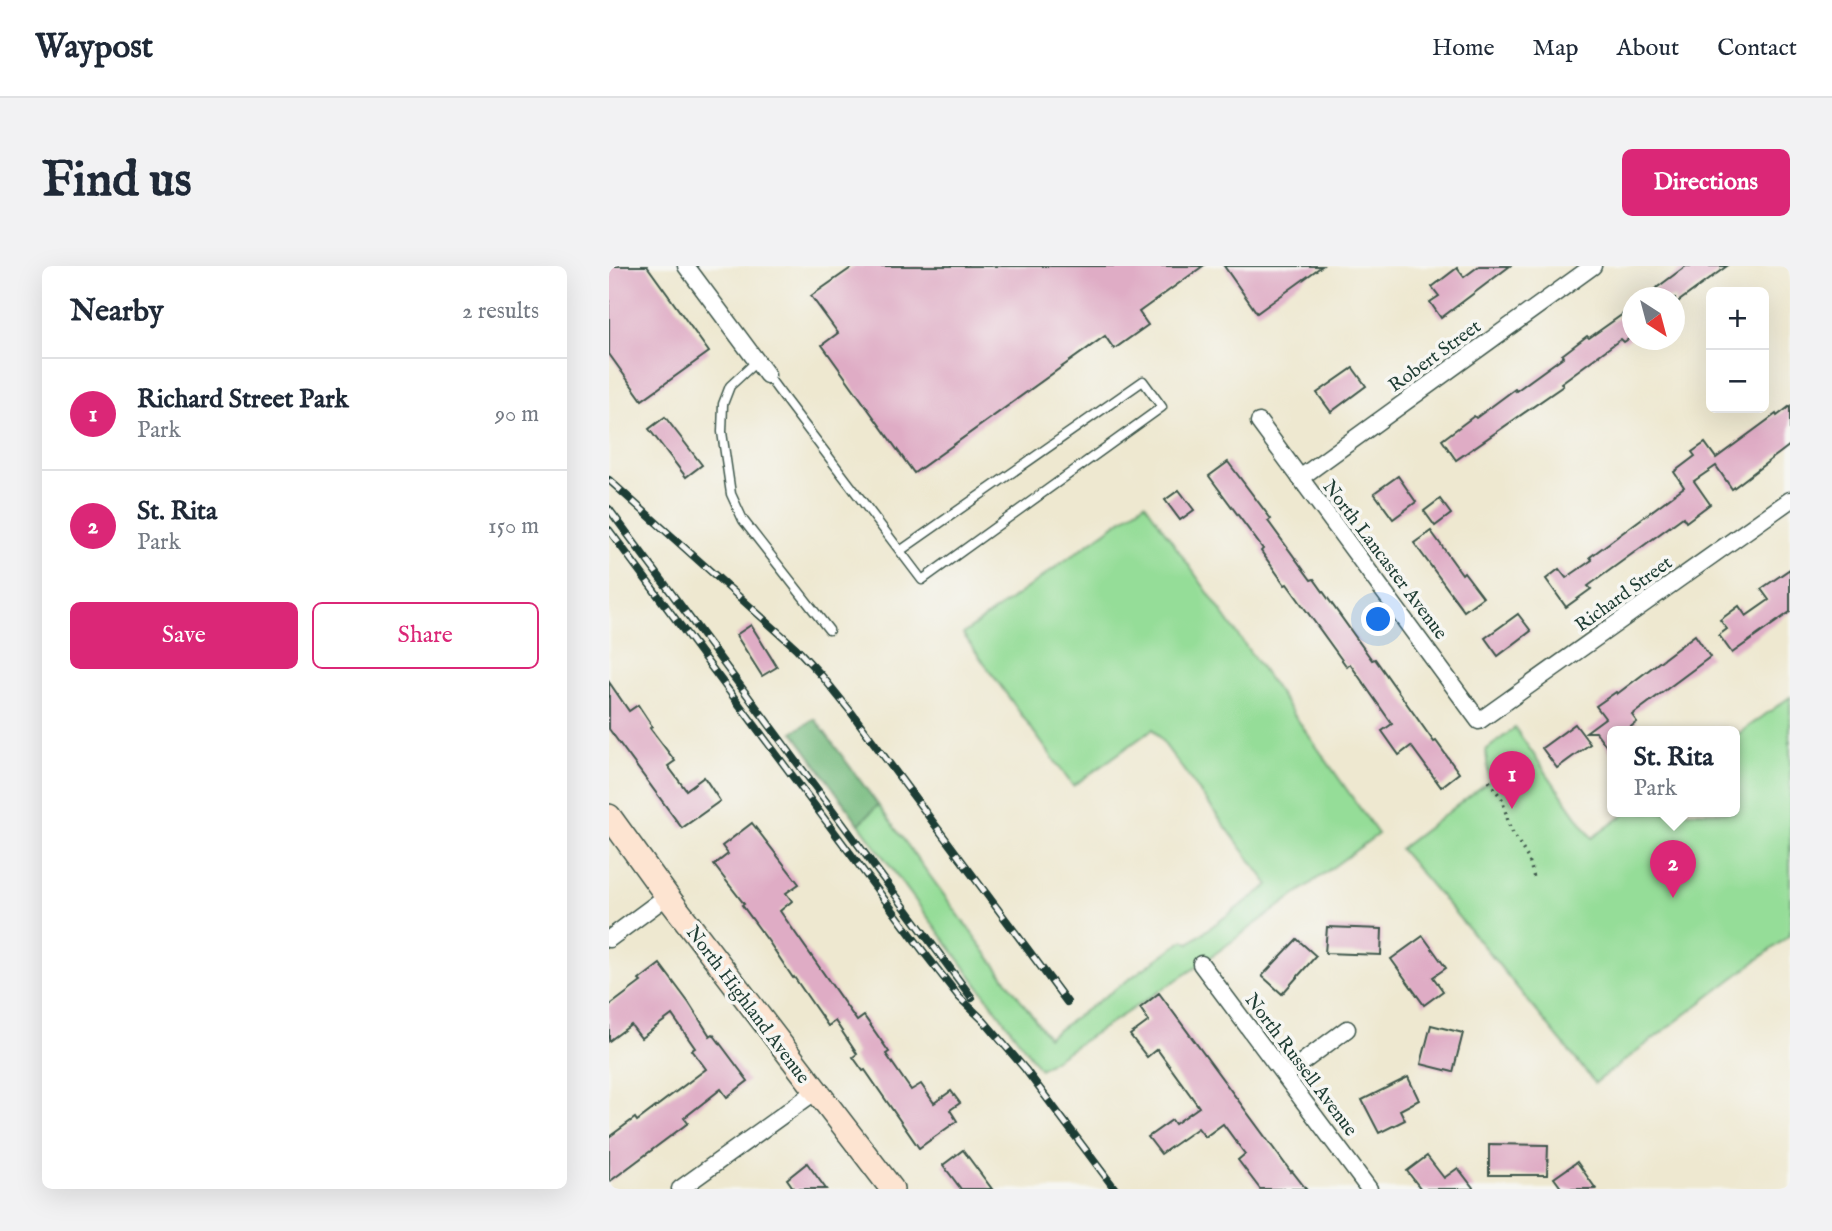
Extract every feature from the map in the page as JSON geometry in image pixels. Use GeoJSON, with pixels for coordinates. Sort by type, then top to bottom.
{"type":"FeatureCollection","features":[{"type":"Feature","properties":{"kind":"street"},"geometry":{"type":"LineString","coordinates":[[686,266],[767,374]]}},
{"type":"Feature","properties":{"kind":"street","name":"Robert Street"},"geometry":{"type":"LineString","coordinates":[[1300,478],[1593,266]]}},
{"type":"Feature","properties":{"kind":"street","name":"North Lancaster Avenue"},"geometry":{"type":"LineString","coordinates":[[1259,422],[1479,721]]}},
{"type":"Feature","properties":{"kind":"street","name":"Richard Street"},"geometry":{"type":"LineString","coordinates":[[1479,721],[1790,500]]}},
{"type":"Feature","properties":{"kind":"street","name":"North Highland Avenue"},"geometry":{"type":"LineString","coordinates":[[609,816],[667,896],[892,1189]]}},
{"type":"Feature","properties":{"kind":"street"},"geometry":{"type":"LineString","coordinates":[[609,939],[667,896]]}},
{"type":"Feature","properties":{"kind":"street","name":"North Russell Avenue"},"geometry":{"type":"LineString","coordinates":[[1201,964],[1369,1189]]}},
{"type":"Feature","properties":{"kind":"street"},"geometry":{"type":"LineString","coordinates":[[1285,1075],[1347,1029]]}},
{"type":"Feature","properties":{"kind":"street"},"geometry":{"type":"LineString","coordinates":[[680,1189],[816,1091]]}},
{"type":"Feature","properties":{"kind":"lane"},"geometry":{"type":"LineString","coordinates":[[757,361],[730,386],[723,404],[722,432],[731,494],[743,520],[829,630]]}},
{"type":"Feature","properties":{"kind":"lane"},"geometry":{"type":"LineString","coordinates":[[767,374],[900,551],[922,580],[1162,407],[1143,381],[900,551]]}},
{"type":"Feature","properties":{"kind":"path"},"geometry":{"type":"LineString","coordinates":[[1489,781],[1502,799],[1510,828],[1529,860],[1534,878]]}},
{"type":"Feature","properties":{"kind":"green space"},"geometry":{"type":"Polygon","coordinates":[[[1145,503],[1378,834],[1201,964],[1040,1069],[859,824],[878,805],[1048,1037],[1184,940],[1189,943],[1269,885],[1153,729],[1073,786],[963,634],[1145,503]]]}},
{"type":"Feature","properties":{"kind":"green space"},"geometry":{"type":"Polygon","coordinates":[[[1790,697],[1790,935],[1595,1083],[1400,849],[1489,781],[1486,750],[1515,728],[1592,838],[1621,817],[1740,817],[1740,733],[1790,697]]]}},
{"type":"Feature","properties":{"kind":"green space"},"geometry":{"type":"Polygon","coordinates":[[[815,719],[878,805],[859,824],[793,732],[815,719]]]}},
{"type":"Feature","properties":{"kind":"building"},"geometry":{"type":"Polygon","coordinates":[[[609,266],[647,266],[709,352],[642,400],[609,354],[609,266]]]}},
{"type":"Feature","properties":{"kind":"building"},"geometry":{"type":"Polygon","coordinates":[[[854,266],[1203,266],[1139,312],[1148,325],[1114,349],[1105,336],[914,473],[822,345],[838,333],[811,296],[854,266]]]}},
{"type":"Feature","properties":{"kind":"building"},"geometry":{"type":"Polygon","coordinates":[[[1224,266],[1322,266],[1257,313],[1224,266]]]}},
{"type":"Feature","properties":{"kind":"building"},"geometry":{"type":"Polygon","coordinates":[[[1479,266],[1510,266],[1441,318],[1430,302],[1439,296],[1432,287],[1457,268],[1464,277],[1479,266]]]}},
{"type":"Feature","properties":{"kind":"building"},"geometry":{"type":"Polygon","coordinates":[[[1686,266],[1727,266],[1685,297],[1685,287],[1658,287],[1686,266]]]}},
{"type":"Feature","properties":{"kind":"building"},"geometry":{"type":"Polygon","coordinates":[[[1622,315],[1622,340],[1561,383],[1563,386],[1456,460],[1442,440],[1474,416],[1476,418],[1515,389],[1516,391],[1587,336],[1589,338],[1622,315]]]}},
{"type":"Feature","properties":{"kind":"building"},"geometry":{"type":"Polygon","coordinates":[[[1353,368],[1366,386],[1331,412],[1317,393],[1353,368]]]}},
{"type":"Feature","properties":{"kind":"building"},"geometry":{"type":"Polygon","coordinates":[[[1790,406],[1790,445],[1732,489],[1716,466],[1694,481],[1710,504],[1686,522],[1683,517],[1588,586],[1591,589],[1566,607],[1546,579],[1559,569],[1566,578],[1684,487],[1674,472],[1695,456],[1692,452],[1705,443],[1716,458],[1790,406]]]}},
{"type":"Feature","properties":{"kind":"building"},"geometry":{"type":"Polygon","coordinates":[[[665,417],[702,465],[686,477],[649,429],[665,417]]]}},
{"type":"Feature","properties":{"kind":"building"},"geometry":{"type":"Polygon","coordinates":[[[1228,462],[1271,519],[1268,521],[1311,580],[1314,579],[1459,773],[1441,787],[1411,746],[1399,755],[1382,731],[1392,724],[1350,664],[1347,667],[1287,584],[1285,585],[1261,551],[1263,549],[1209,476],[1228,462]]]}},
{"type":"Feature","properties":{"kind":"building"},"geometry":{"type":"Polygon","coordinates":[[[1398,476],[1416,502],[1393,519],[1374,493],[1398,476]]]}},
{"type":"Feature","properties":{"kind":"building"},"geometry":{"type":"Polygon","coordinates":[[[1179,490],[1194,510],[1180,520],[1165,500],[1179,490]]]}},
{"type":"Feature","properties":{"kind":"building"},"geometry":{"type":"Polygon","coordinates":[[[1440,499],[1451,514],[1435,526],[1424,511],[1440,499]]]}},
{"type":"Feature","properties":{"kind":"building"},"geometry":{"type":"Polygon","coordinates":[[[1431,531],[1462,574],[1464,572],[1483,597],[1464,611],[1414,543],[1431,531]]]}},
{"type":"Feature","properties":{"kind":"building"},"geometry":{"type":"Polygon","coordinates":[[[1790,569],[1790,612],[1732,653],[1719,635],[1727,629],[1720,620],[1739,606],[1746,616],[1769,600],[1761,589],[1790,569]]]}},
{"type":"Feature","properties":{"kind":"building"},"geometry":{"type":"Polygon","coordinates":[[[1518,614],[1531,631],[1498,656],[1485,638],[1518,614]]]}},
{"type":"Feature","properties":{"kind":"building"},"geometry":{"type":"Polygon","coordinates":[[[751,625],[777,667],[762,676],[736,635],[751,625]]]}},
{"type":"Feature","properties":{"kind":"building"},"geometry":{"type":"Polygon","coordinates":[[[1695,635],[1710,657],[1632,715],[1637,722],[1632,726],[1607,726],[1607,747],[1596,732],[1586,732],[1605,718],[1596,706],[1616,692],[1617,694],[1695,635]]]}},
{"type":"Feature","properties":{"kind":"building"},"geometry":{"type":"Polygon","coordinates":[[[609,682],[629,711],[638,705],[652,726],[650,728],[675,761],[668,766],[686,790],[704,777],[720,801],[682,828],[609,729],[609,682]]]}},
{"type":"Feature","properties":{"kind":"building"},"geometry":{"type":"Polygon","coordinates":[[[1575,724],[1590,744],[1557,768],[1542,748],[1575,724]]]}},
{"type":"Feature","properties":{"kind":"building"},"geometry":{"type":"Polygon","coordinates":[[[752,823],[799,884],[786,893],[792,901],[780,911],[857,1021],[864,1016],[911,1090],[921,1084],[934,1103],[951,1091],[960,1103],[950,1110],[957,1121],[919,1148],[853,1057],[857,1054],[835,1021],[828,1026],[714,865],[728,854],[722,846],[752,823]]]}},
{"type":"Feature","properties":{"kind":"building"},"geometry":{"type":"Polygon","coordinates":[[[1327,927],[1382,929],[1381,955],[1325,953],[1327,927]]]}},
{"type":"Feature","properties":{"kind":"building"},"geometry":{"type":"Polygon","coordinates":[[[1423,936],[1446,968],[1433,977],[1443,991],[1424,1005],[1391,959],[1423,936]]]}},
{"type":"Feature","properties":{"kind":"building"},"geometry":{"type":"Polygon","coordinates":[[[1297,939],[1316,956],[1282,994],[1262,976],[1297,939]]]}},
{"type":"Feature","properties":{"kind":"building"},"geometry":{"type":"Polygon","coordinates":[[[660,964],[710,1036],[713,1034],[748,1081],[727,1097],[721,1089],[684,1118],[688,1123],[609,1182],[609,1137],[635,1118],[637,1121],[706,1069],[672,1015],[641,1038],[631,1025],[609,1041],[609,1006],[660,964]]]}},
{"type":"Feature","properties":{"kind":"building"},"geometry":{"type":"Polygon","coordinates":[[[1159,993],[1306,1189],[1260,1189],[1238,1160],[1245,1154],[1223,1124],[1205,1137],[1198,1128],[1161,1154],[1148,1137],[1172,1120],[1175,1124],[1199,1107],[1157,1049],[1147,1057],[1130,1035],[1149,1021],[1140,1008],[1159,993]]]}},
{"type":"Feature","properties":{"kind":"building"},"geometry":{"type":"Polygon","coordinates":[[[1431,1025],[1463,1033],[1453,1072],[1421,1064],[1431,1025]]]}},
{"type":"Feature","properties":{"kind":"building"},"geometry":{"type":"Polygon","coordinates":[[[1408,1077],[1419,1100],[1400,1110],[1405,1120],[1379,1133],[1362,1100],[1408,1077]]]}},
{"type":"Feature","properties":{"kind":"building"},"geometry":{"type":"Polygon","coordinates":[[[1489,1144],[1548,1145],[1547,1175],[1489,1175],[1489,1144]]]}},
{"type":"Feature","properties":{"kind":"building"},"geometry":{"type":"Polygon","coordinates":[[[963,1150],[992,1189],[961,1189],[943,1165],[963,1150]]]}},
{"type":"Feature","properties":{"kind":"building"},"geometry":{"type":"Polygon","coordinates":[[[1427,1156],[1444,1178],[1458,1168],[1474,1189],[1421,1189],[1407,1171],[1427,1156]]]}},
{"type":"Feature","properties":{"kind":"building"},"geometry":{"type":"Polygon","coordinates":[[[1577,1162],[1596,1189],[1562,1189],[1554,1178],[1577,1162]]]}},
{"type":"Feature","properties":{"kind":"building"},"geometry":{"type":"Polygon","coordinates":[[[807,1163],[826,1189],[794,1189],[787,1179],[807,1163]]]}},
{"type":"Feature","properties":{"kind":"railway"},"geometry":{"type":"LineString","coordinates":[[609,480],[796,648],[822,676],[1067,1002]]}},
{"type":"Feature","properties":{"kind":"railway"},"geometry":{"type":"LineString","coordinates":[[609,509],[972,998]]}},
{"type":"Feature","properties":{"kind":"railway"},"geometry":{"type":"LineString","coordinates":[[609,530],[926,955],[959,997],[984,1021],[1025,1069],[1115,1189]]}},
{"type":"Feature","properties":{"kind":"place","name":"Richard Street Park"},"geometry":{"type":"Point","coordinates":[1512,809]}},
{"type":"Feature","properties":{"kind":"place","name":"St. Rita"},"geometry":{"type":"Point","coordinates":[1673,898]}}]}
